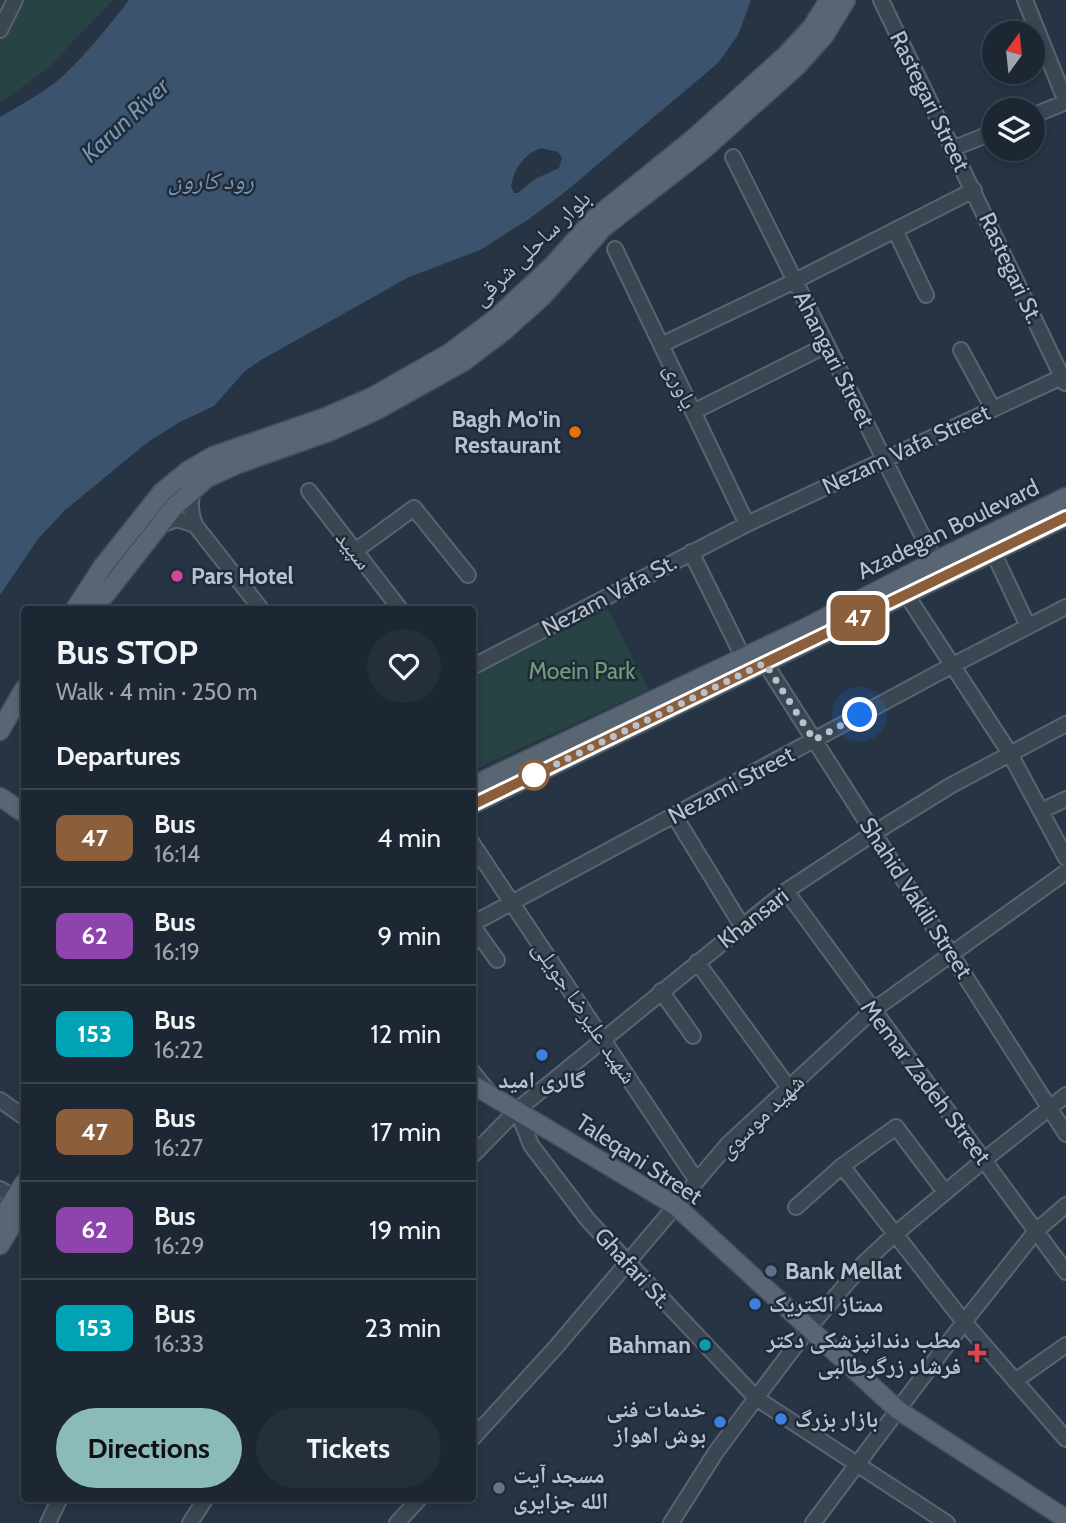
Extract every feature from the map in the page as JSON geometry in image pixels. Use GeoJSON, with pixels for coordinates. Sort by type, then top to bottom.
{"type":"FeatureCollection","features":[{"type":"Feature","properties":{"kind":"main road","name":"بلوار ساحلی شرقی"},"geometry":{"type":"LineString","coordinates":[[77,606],[103,566],[162,492],[189,470],[214,456],[326,417],[372,397],[451,352],[495,319],[786,55],[812,27],[829,0]]}},
{"type":"Feature","properties":{"kind":"main road","name":"بلوار ساحلی شرقی"},"geometry":{"type":"LineString","coordinates":[[96,606],[158,526],[193,488],[207,478],[237,464],[331,431],[377,410],[463,362],[542,297],[591,231],[603,228],[702,151],[797,66],[824,36],[846,0]]}},
{"type":"Feature","properties":{"kind":"main road","name":"Azadegan Boulevard"},"geometry":{"type":"LineString","coordinates":[[476,784],[803,629],[1066,497]]}},
{"type":"Feature","properties":{"kind":"main road","name":"Azadegan Boulevard"},"geometry":{"type":"LineString","coordinates":[[476,803],[1066,517]]}},
{"type":"Feature","properties":{"kind":"main road"},"geometry":{"type":"LineString","coordinates":[[0,731],[21,694]]}},
{"type":"Feature","properties":{"kind":"main road"},"geometry":{"type":"LineString","coordinates":[[0,746],[21,712]]}},
{"type":"Feature","properties":{"kind":"main road"},"geometry":{"type":"LineString","coordinates":[[0,797],[21,811]]}},
{"type":"Feature","properties":{"kind":"main road","name":"Taleqani Street"},"geometry":{"type":"LineString","coordinates":[[476,1086],[676,1206],[898,1410],[1066,1519]]}},
{"type":"Feature","properties":{"kind":"main road"},"geometry":{"type":"LineString","coordinates":[[0,1221],[16,1194]]}},
{"type":"Feature","properties":{"kind":"main road"},"geometry":{"type":"LineString","coordinates":[[0,1245],[16,1194]]}},
{"type":"Feature","properties":{"kind":"street"},"geometry":{"type":"LineString","coordinates":[[0,30],[15,0]]}},
{"type":"Feature","properties":{"kind":"street"},"geometry":{"type":"LineString","coordinates":[[866,0],[883,6]]}},
{"type":"Feature","properties":{"kind":"street"},"geometry":{"type":"LineString","coordinates":[[1025,0],[1066,102],[1045,111]]}},
{"type":"Feature","properties":{"kind":"street","name":"Rastegari Street"},"geometry":{"type":"LineString","coordinates":[[883,6],[974,190]]}},
{"type":"Feature","properties":{"kind":"street"},"geometry":{"type":"LineString","coordinates":[[954,148],[982,136]]}},
{"type":"Feature","properties":{"kind":"street","name":"Ahangari Street"},"geometry":{"type":"LineString","coordinates":[[733,157],[935,561]]}},
{"type":"Feature","properties":{"kind":"street"},"geometry":{"type":"LineString","coordinates":[[661,345],[795,281],[974,190]]}},
{"type":"Feature","properties":{"kind":"street","name":"Rastegari St."},"geometry":{"type":"LineString","coordinates":[[974,190],[1065,379]]}},
{"type":"Feature","properties":{"kind":"street"},"geometry":{"type":"LineString","coordinates":[[895,230],[926,295]]}},
{"type":"Feature","properties":{"kind":"street","name":"یاوری"},"geometry":{"type":"LineString","coordinates":[[615,249],[747,524]]}},
{"type":"Feature","properties":{"kind":"street"},"geometry":{"type":"LineString","coordinates":[[693,412],[827,345]]}},
{"type":"Feature","properties":{"kind":"street"},"geometry":{"type":"LineString","coordinates":[[961,350],[993,409]]}},
{"type":"Feature","properties":{"kind":"street","name":"Nezam Vafa Street"},"geometry":{"type":"LineString","coordinates":[[747,524],[993,409],[1065,379]]}},
{"type":"Feature","properties":{"kind":"street"},"geometry":{"type":"LineString","coordinates":[[193,488],[190,500],[195,525],[259,606]]}},
{"type":"Feature","properties":{"kind":"street","name":"سپید"},"geometry":{"type":"LineString","coordinates":[[309,491],[398,606]]}},
{"type":"Feature","properties":{"kind":"street"},"geometry":{"type":"LineString","coordinates":[[355,551],[414,508],[468,575]]}},
{"type":"Feature","properties":{"kind":"street"},"geometry":{"type":"LineString","coordinates":[[158,526],[177,519],[195,525]]}},
{"type":"Feature","properties":{"kind":"street","name":"Nezam Vafa St."},"geometry":{"type":"LineString","coordinates":[[476,665],[747,524]]}},
{"type":"Feature","properties":{"kind":"street"},"geometry":{"type":"LineString","coordinates":[[691,552],[743,657]]}},
{"type":"Feature","properties":{"kind":"street"},"geometry":{"type":"LineString","coordinates":[[993,552],[1028,626]]}},
{"type":"Feature","properties":{"kind":"street"},"geometry":{"type":"LineString","coordinates":[[906,594],[1009,752],[1066,858]]}},
{"type":"Feature","properties":{"kind":"street","name":"Nezami Street"},"geometry":{"type":"LineString","coordinates":[[476,923],[953,665],[1066,607]]}},
{"type":"Feature","properties":{"kind":"street","name":"Shahid Vakili Street"},"geometry":{"type":"LineString","coordinates":[[765,663],[1066,1134]]}},
{"type":"Feature","properties":{"kind":"street","name":"Khansari"},"geometry":{"type":"LineString","coordinates":[[476,1152],[517,1110],[786,891],[874,833],[1009,752],[1066,723]]}},
{"type":"Feature","properties":{"kind":"street"},"geometry":{"type":"LineString","coordinates":[[1041,811],[1066,799]]}},
{"type":"Feature","properties":{"kind":"street"},"geometry":{"type":"LineString","coordinates":[[674,816],[742,926]]}},
{"type":"Feature","properties":{"kind":"street","name":"شهید علیرضا جویلی"},"geometry":{"type":"LineString","coordinates":[[476,849],[697,1181]]}},
{"type":"Feature","properties":{"kind":"street","name":"شهید موسوی"},"geometry":{"type":"LineString","coordinates":[[476,1435],[556,1347],[728,1144],[872,1011],[1066,872]]}},
{"type":"Feature","properties":{"kind":"street","name":"Memar Zadeh Street"},"geometry":{"type":"LineString","coordinates":[[786,891],[1066,1272]]}},
{"type":"Feature","properties":{"kind":"street"},"geometry":{"type":"LineString","coordinates":[[476,931],[497,960]]}},
{"type":"Feature","properties":{"kind":"street"},"geometry":{"type":"LineString","coordinates":[[697,962],[789,1088]]}},
{"type":"Feature","properties":{"kind":"street"},"geometry":{"type":"LineString","coordinates":[[662,990],[693,1036]]}},
{"type":"Feature","properties":{"kind":"street"},"geometry":{"type":"LineString","coordinates":[[476,1076],[490,1094]]}},
{"type":"Feature","properties":{"kind":"street"},"geometry":{"type":"LineString","coordinates":[[671,1523],[716,1452],[756,1398],[808,1329],[864,1264],[945,1192],[1066,1095]]}},
{"type":"Feature","properties":{"kind":"street"},"geometry":{"type":"LineString","coordinates":[[0,1100],[21,1114]]}},
{"type":"Feature","properties":{"kind":"street","name":"Ghafari St."},"geometry":{"type":"LineString","coordinates":[[517,1110],[531,1145],[588,1220],[756,1398],[947,1523]]}},
{"type":"Feature","properties":{"kind":"street"},"geometry":{"type":"LineString","coordinates":[[796,1207],[842,1166],[896,1127],[945,1192]]}},
{"type":"Feature","properties":{"kind":"street"},"geometry":{"type":"LineString","coordinates":[[842,1166],[964,1322],[1066,1439]]}},
{"type":"Feature","properties":{"kind":"street"},"geometry":{"type":"LineString","coordinates":[[813,1523],[1036,1231],[1066,1205]]}},
{"type":"Feature","properties":{"kind":"street"},"geometry":{"type":"LineString","coordinates":[[1015,1381],[1066,1345]]}},
{"type":"Feature","properties":{"kind":"street"},"geometry":{"type":"LineString","coordinates":[[48,1523],[58,1502]]}},
{"type":"Feature","properties":{"kind":"street"},"geometry":{"type":"LineString","coordinates":[[190,1523],[203,1502]]}},
{"type":"Feature","properties":{"kind":"street"},"geometry":{"type":"LineString","coordinates":[[397,1523],[415,1502]]}},
{"type":"Feature","properties":{"kind":"green space"},"geometry":{"type":"Polygon","coordinates":[[[0,0],[113,0],[47,69],[0,103],[0,0]]]}},
{"type":"Feature","properties":{"kind":"green space","name":"Moein Park"},"geometry":{"type":"Polygon","coordinates":[[[608,609],[649,690],[476,769],[476,675],[608,609]]]}},
{"type":"Feature","properties":{"kind":"water","name":"رود کارون"},"geometry":{"type":"Polygon","coordinates":[[[129,0],[751,0],[738,35],[718,63],[565,192],[480,250],[409,277],[245,371],[214,406],[180,422],[148,442],[64,511],[38,539],[0,595],[0,117],[64,75],[129,0]],[[541,148],[525,158],[512,180],[514,193],[559,168],[562,158],[558,152],[541,148]]]}},
{"type":"Feature","properties":{"kind":"bus line","name":"47"},"geometry":{"type":"LineString","coordinates":[[476,803],[1066,517]]}},
{"type":"Feature","properties":{"kind":"place","name":"Bagh Mo'in Restaurant"},"geometry":{"type":"Point","coordinates":[575,432]}},
{"type":"Feature","properties":{"kind":"place","name":"Pars Hotel"},"geometry":{"type":"Point","coordinates":[177,576]}},
{"type":"Feature","properties":{"kind":"place","name":"گالری امید"},"geometry":{"type":"Point","coordinates":[542,1055]}},
{"type":"Feature","properties":{"kind":"place","name":"Bank Mellat"},"geometry":{"type":"Point","coordinates":[771,1271]}},
{"type":"Feature","properties":{"kind":"place","name":"ممتاز الکتریک"},"geometry":{"type":"Point","coordinates":[755,1304]}},
{"type":"Feature","properties":{"kind":"place","name":"Bahman"},"geometry":{"type":"Point","coordinates":[705,1345]}},
{"type":"Feature","properties":{"kind":"place","name":"مطب دندانپزشکی دکتر فرشاد زرگرطالبی"},"geometry":{"type":"Point","coordinates":[977,1353]}},
{"type":"Feature","properties":{"kind":"place","name":"بازار بزرگ"},"geometry":{"type":"Point","coordinates":[781,1419]}},
{"type":"Feature","properties":{"kind":"place","name":"خدمات فنی بوش اهواز"},"geometry":{"type":"Point","coordinates":[720,1422]}},
{"type":"Feature","properties":{"kind":"place","name":"مسجد آیت الله جزایری"},"geometry":{"type":"Point","coordinates":[499,1488]}},
{"type":"Feature","properties":{"kind":"route"},"geometry":{"type":"LineString","coordinates":[[534,775],[765,663],[814,740],[860,715]]}},
{"type":"Feature","properties":{"kind":"water label","name":"Karun River"},"geometry":{"type":"Point","coordinates":[125,120]}}]}
